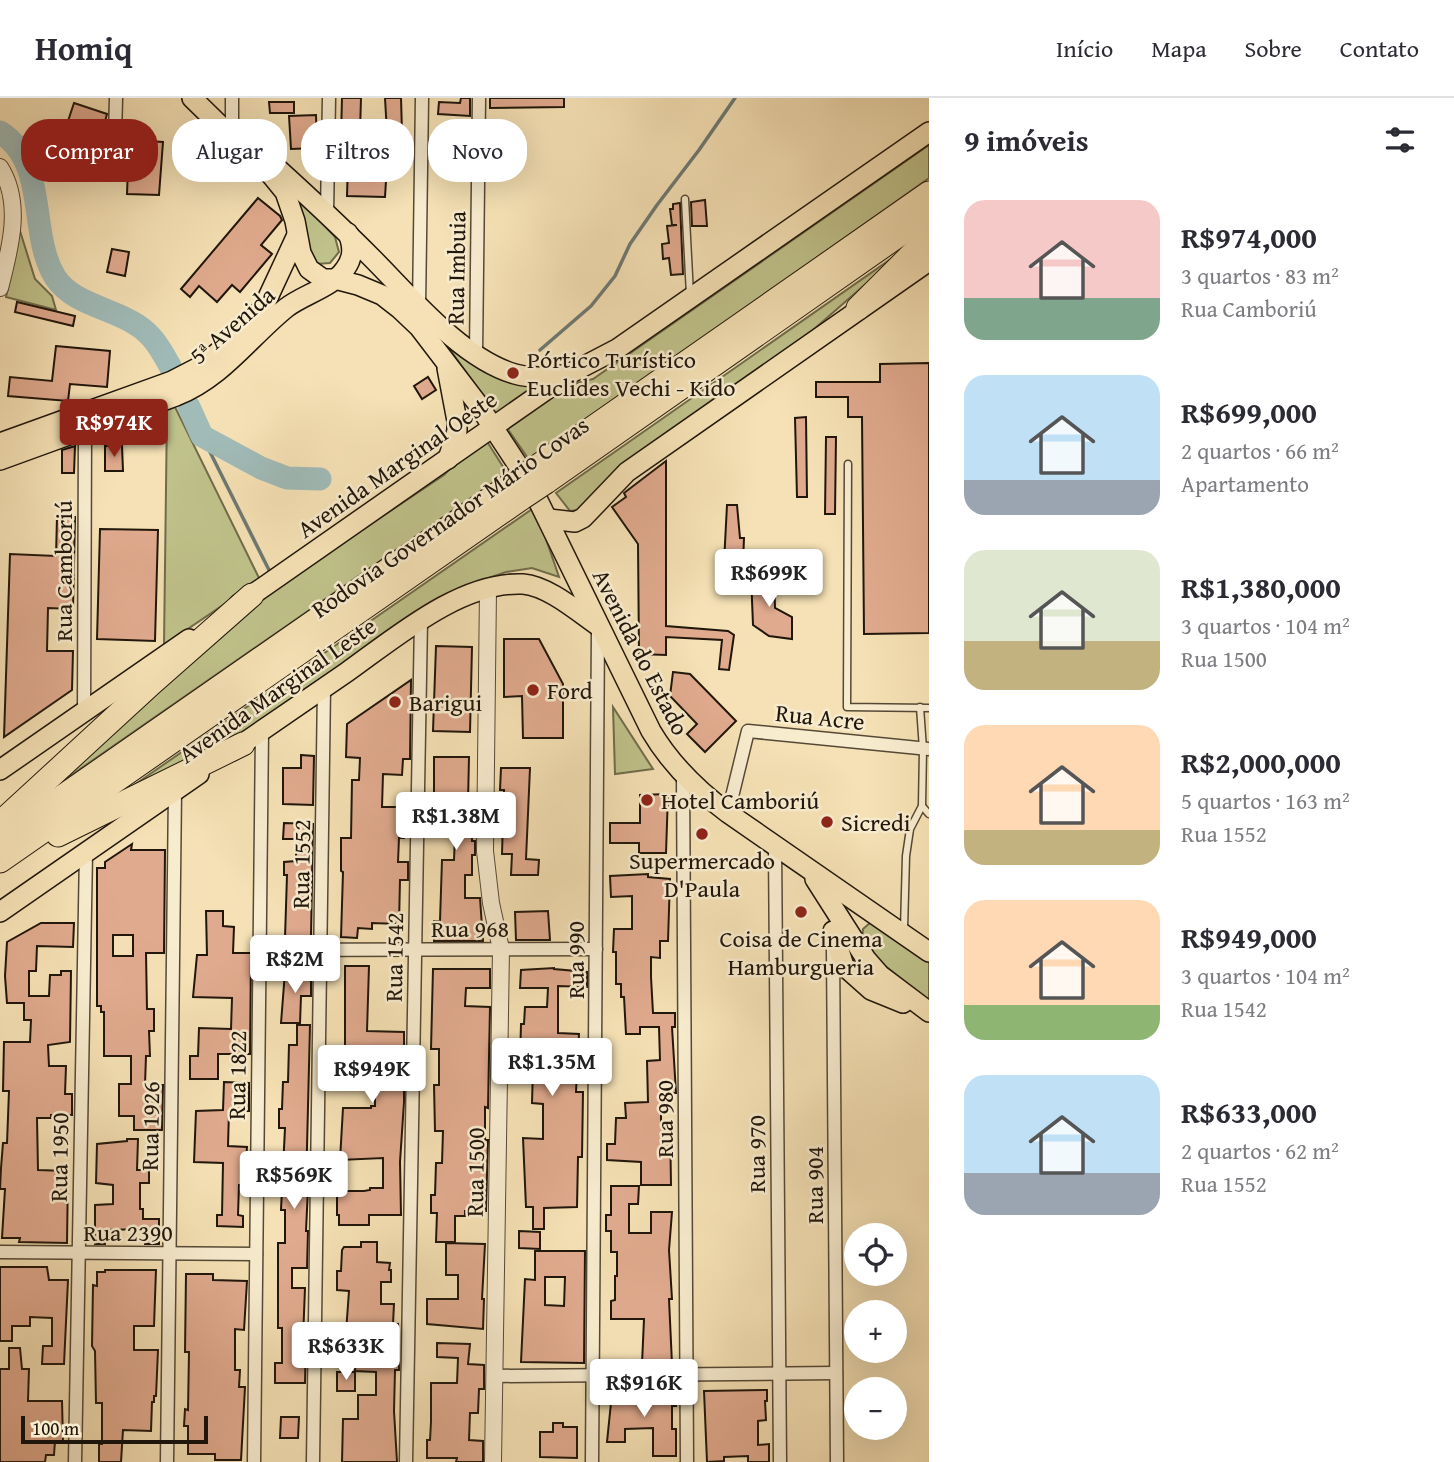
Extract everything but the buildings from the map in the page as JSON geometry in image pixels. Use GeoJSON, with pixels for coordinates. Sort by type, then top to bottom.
{"type":"FeatureCollection","features":[{"type":"Feature","properties":{"kind":"highway","name":"Rodovia Governador Mário Covas"},"geometry":{"type":"LineString","coordinates":[[0,861],[929,193]]}},
{"type":"Feature","properties":{"kind":"highway","name":"Rodovia Governador Mário Covas"},"geometry":{"type":"LineString","coordinates":[[0,840],[929,214]]}},
{"type":"Feature","properties":{"kind":"highway"},"geometry":{"type":"LineString","coordinates":[[858,309],[929,237]]}},
{"type":"Feature","properties":{"kind":"highway"},"geometry":{"type":"LineString","coordinates":[[0,824],[252,595]]}},
{"type":"Feature","properties":{"kind":"highway"},"geometry":{"type":"LineString","coordinates":[[0,867],[72,828],[243,744]]}},
{"type":"Feature","properties":{"kind":"main road"},"geometry":{"type":"LineString","coordinates":[[192,98],[285,192],[292,206],[298,234]]}},
{"type":"Feature","properties":{"kind":"main road"},"geometry":{"type":"LineString","coordinates":[[204,98],[225,119]]}},
{"type":"Feature","properties":{"kind":"main road","name":"Avenida Marginal Oeste"},"geometry":{"type":"LineString","coordinates":[[0,770],[569,374],[617,349],[929,132]]}},
{"type":"Feature","properties":{"kind":"main road"},"geometry":{"type":"LineString","coordinates":[[287,176],[348,233],[419,307],[475,354],[515,374],[549,377],[569,374]]}},
{"type":"Feature","properties":{"kind":"main road"},"geometry":{"type":"LineString","coordinates":[[335,279],[343,273],[351,259],[352,243],[348,233]]}},
{"type":"Feature","properties":{"kind":"main road","name":"Avenida do Estado"},"geometry":{"type":"LineString","coordinates":[[298,234],[300,253],[309,270],[323,279],[335,279],[382,295],[419,327],[494,427],[549,519],[598,626],[651,731],[683,775],[728,813],[929,951]]}},
{"type":"Feature","properties":{"kind":"main road","name":"5ª Avenida"},"geometry":{"type":"LineString","coordinates":[[0,443],[172,381],[203,365],[248,327],[264,306],[298,234]]}},
{"type":"Feature","properties":{"kind":"main road"},"geometry":{"type":"LineString","coordinates":[[549,519],[575,522],[583,518],[627,472],[929,261]]}},
{"type":"Feature","properties":{"kind":"main road","name":"5ª Avenida"},"geometry":{"type":"LineString","coordinates":[[0,460],[176,396],[201,384],[226,365],[286,308],[335,279]]}},
{"type":"Feature","properties":{"kind":"main road"},"geometry":{"type":"LineString","coordinates":[[445,361],[457,421],[449,459]]}},
{"type":"Feature","properties":{"kind":"main road","name":"Avenida Marginal Leste"},"geometry":{"type":"LineString","coordinates":[[0,912],[324,687],[421,621],[456,601],[488,589],[526,584],[559,598],[598,626]]}},
{"type":"Feature","properties":{"kind":"main road","name":"Avenida do Estado"},"geometry":{"type":"LineString","coordinates":[[807,869],[866,959],[880,975],[929,1012]]}},
{"type":"Feature","properties":{"kind":"main road"},"geometry":{"type":"LineString","coordinates":[[833,931],[844,966],[871,990],[929,1012]]}},
{"type":"Feature","properties":{"kind":"street"},"geometry":{"type":"LineString","coordinates":[[115,119],[116,98]]}},
{"type":"Feature","properties":{"kind":"street"},"geometry":{"type":"LineString","coordinates":[[232,98],[232,119]]}},
{"type":"Feature","properties":{"kind":"street"},"geometry":{"type":"LineString","coordinates":[[327,213],[329,98]]}},
{"type":"Feature","properties":{"kind":"street"},"geometry":{"type":"LineString","coordinates":[[419,307],[422,98]]}},
{"type":"Feature","properties":{"kind":"street","name":"Rua Imbuia"},"geometry":{"type":"LineString","coordinates":[[475,354],[479,98]]}},
{"type":"Feature","properties":{"kind":"street"},"geometry":{"type":"LineString","coordinates":[[0,167],[7,178],[11,193],[13,216],[0,288]]}},
{"type":"Feature","properties":{"kind":"street","name":"Rua Camboriú"},"geometry":{"type":"LineString","coordinates":[[84,712],[85,429]]}},
{"type":"Feature","properties":{"kind":"street","name":"Rua 1500"},"geometry":{"type":"LineString","coordinates":[[488,589],[485,851],[491,903],[501,949],[493,1462]]}},
{"type":"Feature","properties":{"kind":"street","name":"Rua 1542"},"geometry":{"type":"LineString","coordinates":[[406,1462],[421,621]]}},
{"type":"Feature","properties":{"kind":"street","name":"Rua 990"},"geometry":{"type":"LineString","coordinates":[[592,1462],[598,626]]}},
{"type":"Feature","properties":{"kind":"street","name":"Rua 1552"},"geometry":{"type":"LineString","coordinates":[[313,1462],[324,687]]}},
{"type":"Feature","properties":{"kind":"street","name":"Rua 1822"},"geometry":{"type":"LineString","coordinates":[[254,1462],[262,730]]}},
{"type":"Feature","properties":{"kind":"street","name":"Rua Acre"},"geometry":{"type":"LineString","coordinates":[[728,813],[748,731],[926,749]]}},
{"type":"Feature","properties":{"kind":"street","name":"Rua 980"},"geometry":{"type":"LineString","coordinates":[[683,775],[687,1462]]}},
{"type":"Feature","properties":{"kind":"street","name":"Rua 1926"},"geometry":{"type":"LineString","coordinates":[[167,1462],[175,791]]}},
{"type":"Feature","properties":{"kind":"street","name":"Rua 970"},"geometry":{"type":"LineString","coordinates":[[775,846],[780,1462]]}},
{"type":"Feature","properties":{"kind":"street","name":"Rua 1950"},"geometry":{"type":"LineString","coordinates":[[75,1462],[86,852]]}},
{"type":"Feature","properties":{"kind":"street","name":"Rua 904"},"geometry":{"type":"LineString","coordinates":[[833,907],[836,1462]]}},
{"type":"Feature","properties":{"kind":"street","name":"Rua 968"},"geometry":{"type":"LineString","coordinates":[[260,950],[596,949]]}},
{"type":"Feature","properties":{"kind":"street","name":"Rua 2390"},"geometry":{"type":"LineString","coordinates":[[0,1252],[256,1254]]}},
{"type":"Feature","properties":{"kind":"street"},"geometry":{"type":"LineString","coordinates":[[495,1376],[836,1373]]}},
{"type":"Feature","properties":{"kind":"lane"},"geometry":{"type":"LineString","coordinates":[[685,199],[691,298]]}},
{"type":"Feature","properties":{"kind":"lane"},"geometry":{"type":"LineString","coordinates":[[848,464],[847,707],[929,708]]}},
{"type":"Feature","properties":{"kind":"lane"},"geometry":{"type":"LineString","coordinates":[[903,934],[906,856],[910,829],[922,806],[926,749],[920,707]]}},
{"type":"Feature","properties":{"kind":"lane"},"geometry":{"type":"LineString","coordinates":[[922,806],[929,814]]}},
{"type":"Feature","properties":{"kind":"green space"},"geometry":{"type":"Polygon","coordinates":[[[929,145],[929,178],[530,461],[507,428],[565,386],[593,379],[929,145]]]}},
{"type":"Feature","properties":{"kind":"green space"},"geometry":{"type":"Polygon","coordinates":[[[298,197],[335,237],[339,252],[330,263],[316,264],[307,252],[298,197]]]}},
{"type":"Feature","properties":{"kind":"green space"},"geometry":{"type":"Polygon","coordinates":[[[20,231],[35,279],[52,296],[56,310],[6,297],[20,231]]]}},
{"type":"Feature","properties":{"kind":"green space"},"geometry":{"type":"Polygon","coordinates":[[[908,247],[813,330],[623,467],[584,509],[570,511],[556,493],[908,247]]]}},
{"type":"Feature","properties":{"kind":"green space"},"geometry":{"type":"Polygon","coordinates":[[[449,348],[475,365],[539,387],[498,417],[449,348]]]}},
{"type":"Feature","properties":{"kind":"green space"},"geometry":{"type":"Polygon","coordinates":[[[175,407],[260,580],[164,645],[167,410],[175,407]]]}},
{"type":"Feature","properties":{"kind":"green space"},"geometry":{"type":"Polygon","coordinates":[[[481,432],[507,473],[34,801],[253,603],[444,475],[481,432]]]}},
{"type":"Feature","properties":{"kind":"green space"},"geometry":{"type":"Polygon","coordinates":[[[535,507],[559,577],[532,568],[506,572],[477,582],[223,748],[101,808],[535,507]]]}},
{"type":"Feature","properties":{"kind":"green space"},"geometry":{"type":"Polygon","coordinates":[[[613,707],[653,769],[615,774],[613,707]]]}},
{"type":"Feature","properties":{"kind":"green space"},"geometry":{"type":"Polygon","coordinates":[[[871,922],[929,958],[929,1001],[874,957],[862,940],[863,929],[871,922]]]}},
{"type":"Feature","properties":{"kind":"waterway"},"geometry":{"type":"LineString","coordinates":[[540,350],[591,306],[615,276],[630,244],[735,98]]}},
{"type":"Feature","properties":{"kind":"waterway"},"geometry":{"type":"LineString","coordinates":[[0,132],[15,145],[32,180],[42,240],[55,277],[71,294],[143,329],[156,343],[170,366]]}},
{"type":"Feature","properties":{"kind":"waterway"},"geometry":{"type":"LineString","coordinates":[[189,407],[202,436],[261,468],[287,478],[320,479]]}},
{"type":"Feature","properties":{"kind":"waterway"},"geometry":{"type":"LineString","coordinates":[[202,436],[269,570]]}},
{"type":"Feature","properties":{"kind":"place","name":"Pórtico Turístico Euclides Vechi - Kido"},"geometry":{"type":"Point","coordinates":[513,373]}},
{"type":"Feature","properties":{"kind":"place","name":"Ford"},"geometry":{"type":"Point","coordinates":[533,690]}},
{"type":"Feature","properties":{"kind":"place","name":"Barigui"},"geometry":{"type":"Point","coordinates":[395,702]}},
{"type":"Feature","properties":{"kind":"place","name":"Hotel Camboriú"},"geometry":{"type":"Point","coordinates":[647,800]}},
{"type":"Feature","properties":{"kind":"place","name":"Sicredi"},"geometry":{"type":"Point","coordinates":[827,822]}},
{"type":"Feature","properties":{"kind":"place","name":"Supermercado D'Paula"},"geometry":{"type":"Point","coordinates":[702,834]}},
{"type":"Feature","properties":{"kind":"place","name":"Coisa de Cinema Hamburgueria"},"geometry":{"type":"Point","coordinates":[801,912]}}]}
